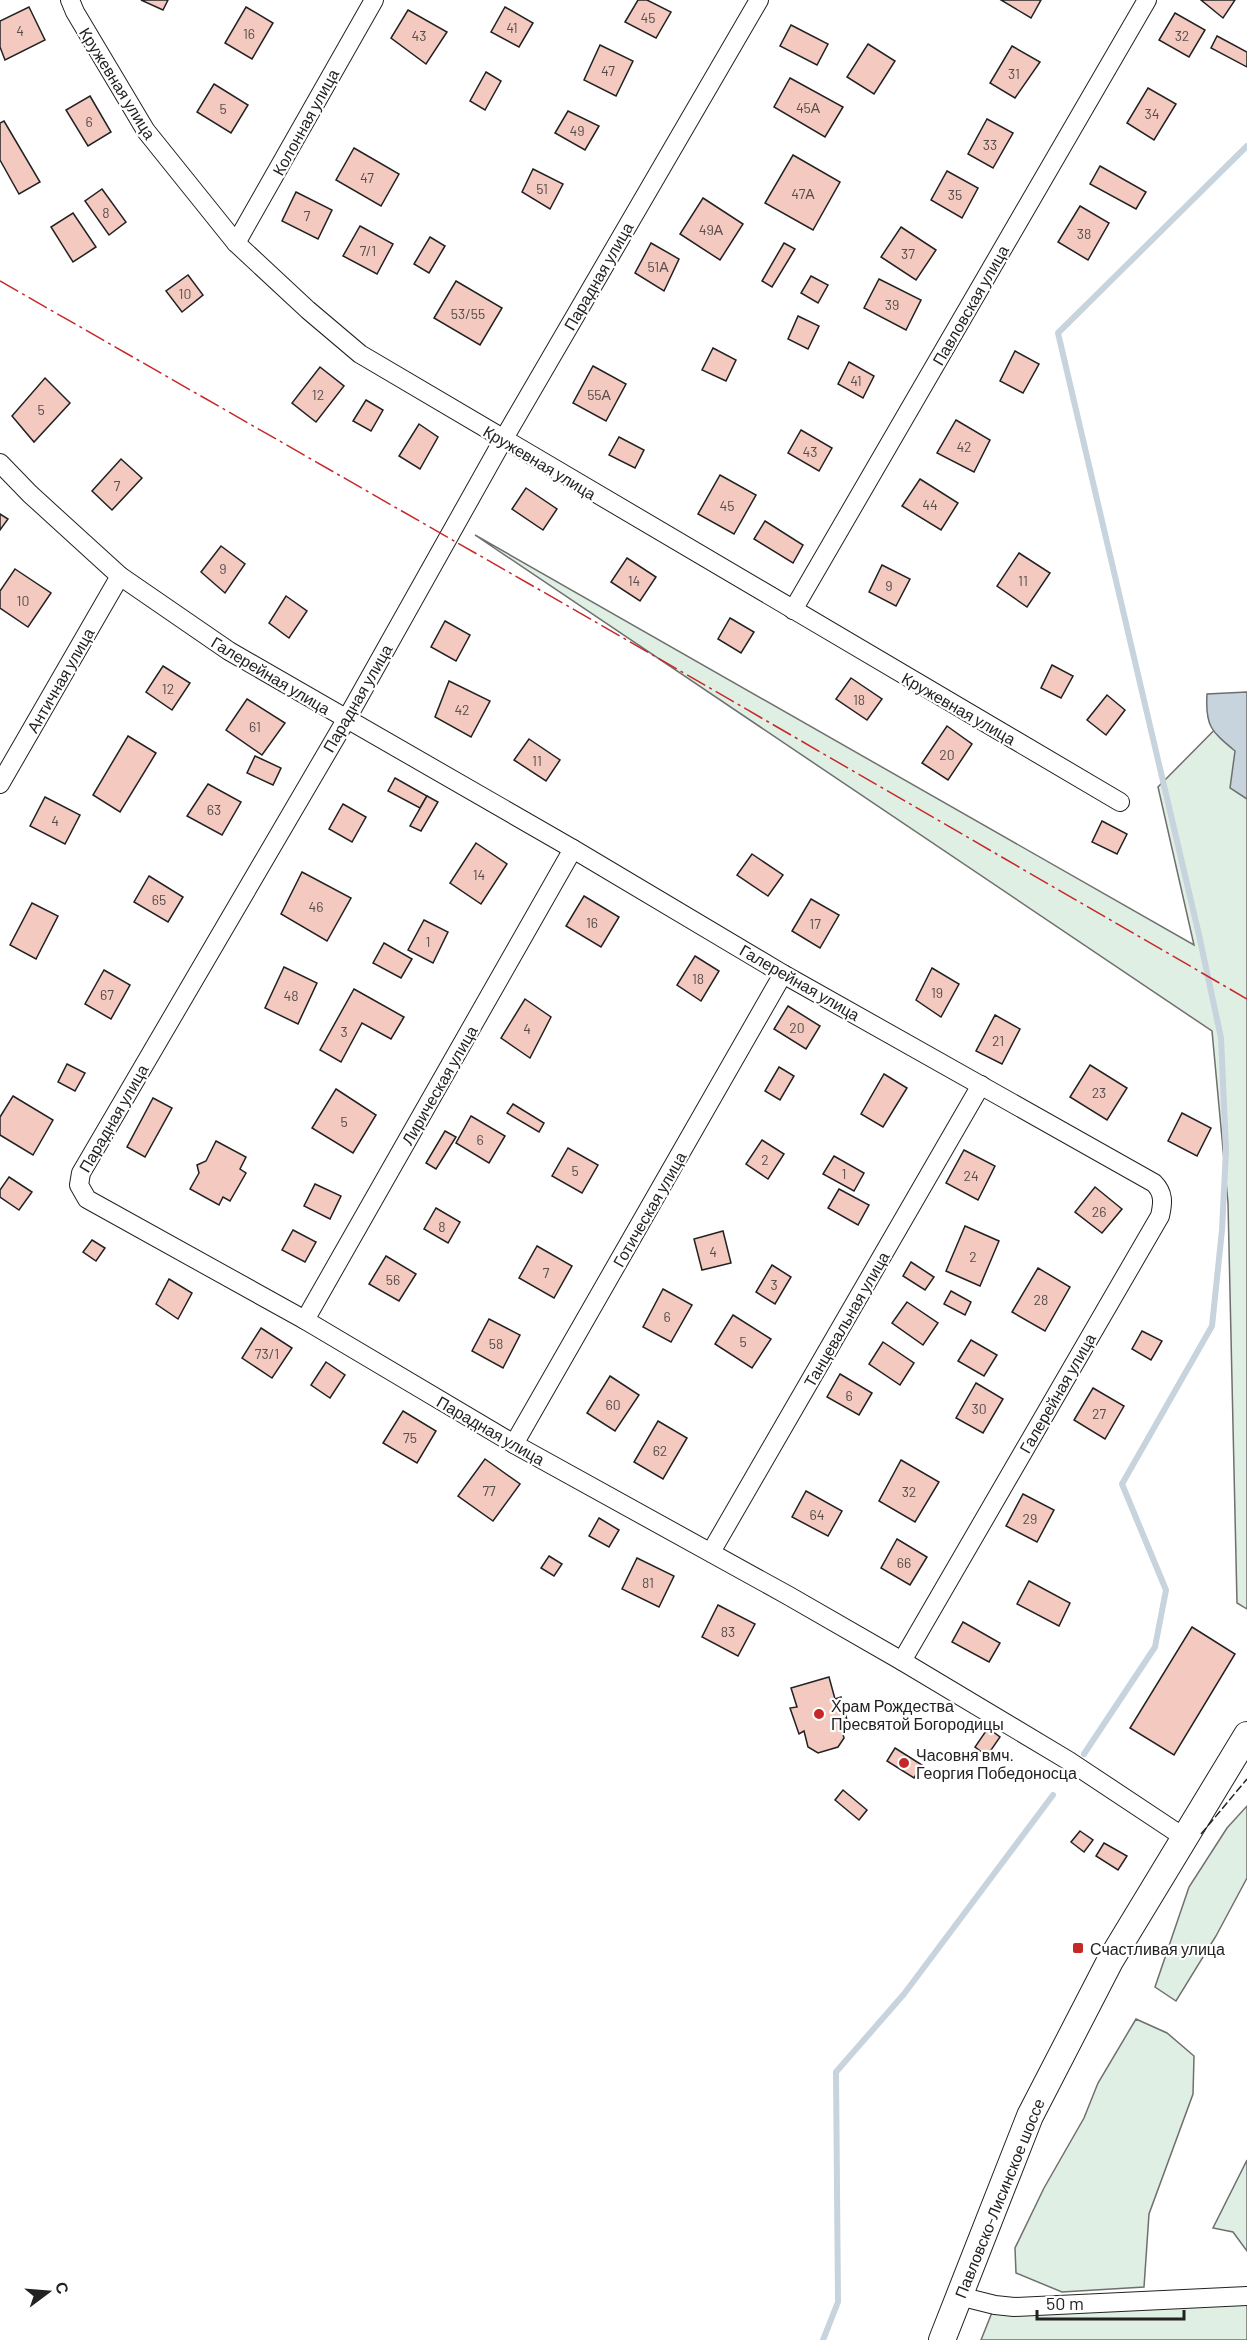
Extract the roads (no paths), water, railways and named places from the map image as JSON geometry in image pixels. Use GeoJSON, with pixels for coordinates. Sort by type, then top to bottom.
{"type":"FeatureCollection","features":[{"type":"Feature","properties":{"kind":"main road","name":"Павловско-Лисинское шоссе"},"geometry":{"type":"LineString","coordinates":[[942,2340],[1030,2116],[1110,1961],[1247,1735]]}},
{"type":"Feature","properties":{"kind":"street","name":"Кружевная улица"},"geometry":{"type":"LineString","coordinates":[[70,0],[146,131],[236,243],[308,310],[360,354],[1119,802]]}},
{"type":"Feature","properties":{"kind":"street","name":"Колонная улица"},"geometry":{"type":"LineString","coordinates":[[236,243],[374,0]]}},
{"type":"Feature","properties":{"kind":"street","name":"Парадная улица"},"geometry":{"type":"LineString","coordinates":[[759,0],[503,440],[346,720],[81,1173],[79,1179],[82,1193],[87,1199],[305,1320],[514,1444],[711,1552],[902,1661],[1069,1761],[1185,1838]]}},
{"type":"Feature","properties":{"kind":"street","name":"Павловская улица"},"geometry":{"type":"LineString","coordinates":[[793,610],[1141,2]]}},
{"type":"Feature","properties":{"kind":"street","name":"Галерейная улица"},"geometry":{"type":"LineString","coordinates":[[0,463],[30,494],[120,576],[229,651],[573,849],[783,974],[1154,1183],[1159,1189],[1162,1204],[1160,1216],[902,1661]]}},
{"type":"Feature","properties":{"kind":"street","name":"Античная улица"},"geometry":{"type":"LineString","coordinates":[[0,784],[120,576]]}},
{"type":"Feature","properties":{"kind":"street","name":"Лирическая улица"},"geometry":{"type":"LineString","coordinates":[[305,1320],[573,849]]}},
{"type":"Feature","properties":{"kind":"street","name":"Готическая улица"},"geometry":{"type":"LineString","coordinates":[[514,1444],[783,974]]}},
{"type":"Feature","properties":{"kind":"street","name":"Танцевальная улица"},"geometry":{"type":"LineString","coordinates":[[711,1552],[981,1085]]}},
{"type":"Feature","properties":{"kind":"street"},"geometry":{"type":"LineString","coordinates":[[959,2296],[1014,2307],[1247,2296]]}},
{"type":"Feature","properties":{"kind":"waterway"},"geometry":{"type":"LineString","coordinates":[[1084,1754],[1155,1647],[1166,1590],[1122,1484],[1212,1326],[1222,1230],[1226,1150],[1221,1038],[1058,333],[1247,146]]}},
{"type":"Feature","properties":{"kind":"waterway"},"geometry":{"type":"LineString","coordinates":[[823,2340],[838,2302],[836,2072],[904,1994],[1053,1795]]}},
{"type":"Feature","properties":{"kind":"place","name":"Храм Рождества Пресвятой Богородицы"},"geometry":{"type":"Point","coordinates":[819,1714]}},
{"type":"Feature","properties":{"kind":"place","name":"Часовня вмч. Георгия Победоносца"},"geometry":{"type":"Point","coordinates":[904,1763]}},
{"type":"Feature","properties":{"kind":"place","name":"Счастливая улица"},"geometry":{"type":"Point","coordinates":[1078,1948]}}]}
